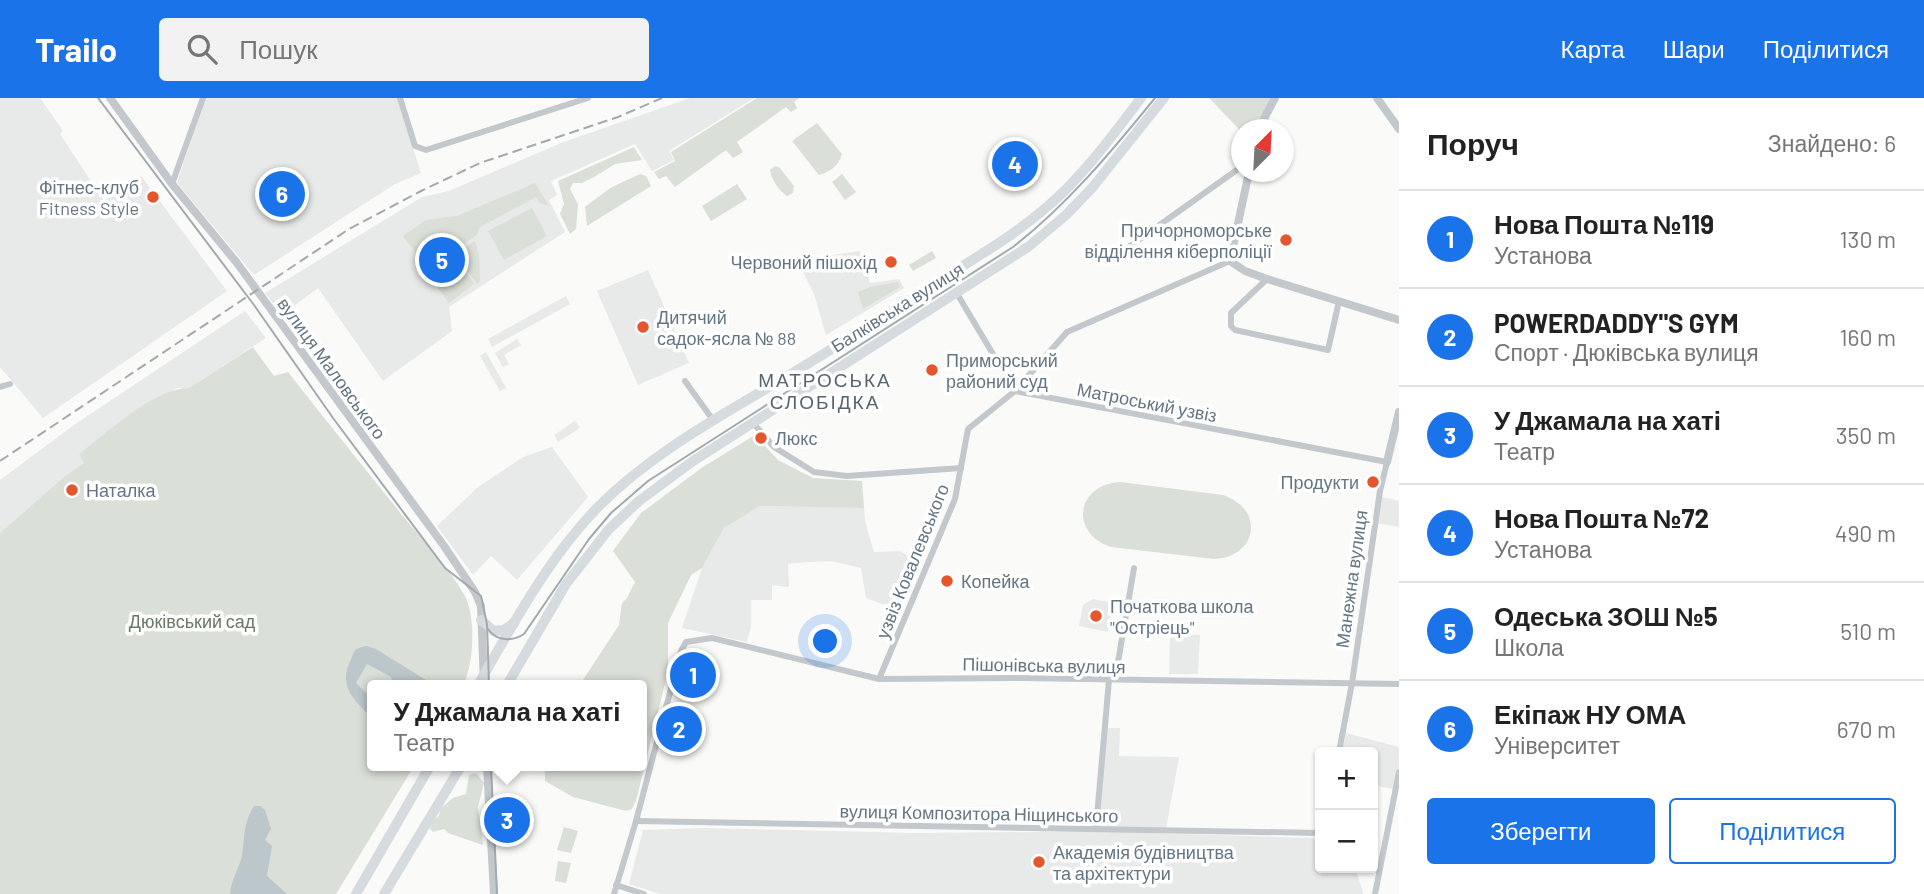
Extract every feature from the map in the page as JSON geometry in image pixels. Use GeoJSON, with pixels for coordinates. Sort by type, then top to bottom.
{"type":"FeatureCollection","features":[{"type":"Feature","properties":{"kind":"main road","name":"Балківська вулиця"},"geometry":{"type":"LineString","coordinates":[[484,680],[543,575],[569,540],[600,506],[643,467],[713,420],[828,352],[1021,228],[1075,180],[1141,98]]}},
{"type":"Feature","properties":{"kind":"main road","name":"Балківська вулиця"},"geometry":{"type":"LineString","coordinates":[[510,680],[566,584],[609,529],[639,501],[693,461],[1028,247],[1066,215],[1092,188],[1164,98]]}},
{"type":"Feature","properties":{"kind":"main road"},"geometry":{"type":"LineString","coordinates":[[481,620],[494,631],[504,630],[517,620]]}},
{"type":"Feature","properties":{"kind":"main road"},"geometry":{"type":"LineString","coordinates":[[356,894],[427,771]]}},
{"type":"Feature","properties":{"kind":"main road"},"geometry":{"type":"LineString","coordinates":[[384,894],[458,771]]}},
{"type":"Feature","properties":{"kind":"street","name":"вулиця Маловського"},"geometry":{"type":"LineString","coordinates":[[110,98],[172,184],[237,263],[444,546],[478,597],[484,680]]}},
{"type":"Feature","properties":{"kind":"street"},"geometry":{"type":"LineString","coordinates":[[172,184],[203,98]]}},
{"type":"Feature","properties":{"kind":"street"},"geometry":{"type":"LineString","coordinates":[[400,98],[415,146],[426,150],[588,98]]}},
{"type":"Feature","properties":{"kind":"street"},"geometry":{"type":"LineString","coordinates":[[1264,119],[1275,98]]}},
{"type":"Feature","properties":{"kind":"street"},"geometry":{"type":"LineString","coordinates":[[1377,98],[1399,129]]}},
{"type":"Feature","properties":{"kind":"street"},"geometry":{"type":"LineString","coordinates":[[1123,251],[1231,173]]}},
{"type":"Feature","properties":{"kind":"street"},"geometry":{"type":"LineString","coordinates":[[1247,182],[1230,261],[1245,271],[1267,279],[1399,320]]}},
{"type":"Feature","properties":{"kind":"street","name":"узвіз Ковалевського"},"geometry":{"type":"LineString","coordinates":[[879,679],[955,499],[968,429],[1015,390],[1067,332],[1230,261]]}},
{"type":"Feature","properties":{"kind":"street"},"geometry":{"type":"LineString","coordinates":[[1267,279],[1231,313],[1231,326],[1235,330],[1328,350],[1339,301]]}},
{"type":"Feature","properties":{"kind":"street"},"geometry":{"type":"LineString","coordinates":[[956,292],[1015,390]]}},
{"type":"Feature","properties":{"kind":"street"},"geometry":{"type":"LineString","coordinates":[[685,381],[713,420]]}},
{"type":"Feature","properties":{"kind":"street"},"geometry":{"type":"LineString","coordinates":[[0,387],[10,384]]}},
{"type":"Feature","properties":{"kind":"street","name":"Матроський узвіз"},"geometry":{"type":"LineString","coordinates":[[1015,390],[1387,462]]}},
{"type":"Feature","properties":{"kind":"street","name":"Манежна вулиця"},"geometry":{"type":"LineString","coordinates":[[1340,747],[1352,683],[1365,578],[1399,412]]}},
{"type":"Feature","properties":{"kind":"street"},"geometry":{"type":"LineString","coordinates":[[754,424],[774,447],[814,472],[847,476],[961,468]]}},
{"type":"Feature","properties":{"kind":"street"},"geometry":{"type":"LineString","coordinates":[[1096,828],[1109,680],[1116,674],[1134,568]]}},
{"type":"Feature","properties":{"kind":"street","name":"Пішонівська вулиця"},"geometry":{"type":"LineString","coordinates":[[636,821],[681,651],[686,642],[694,640],[712,638],[879,679],[1021,678],[1399,684]]}},
{"type":"Feature","properties":{"kind":"street"},"geometry":{"type":"LineString","coordinates":[[487,771],[494,894]]}},
{"type":"Feature","properties":{"kind":"street"},"geometry":{"type":"LineString","coordinates":[[1375,894],[1399,772]]}},
{"type":"Feature","properties":{"kind":"street"},"geometry":{"type":"LineString","coordinates":[[614,894],[636,821]]}},
{"type":"Feature","properties":{"kind":"street","name":"вулиця Композитора Ніщинського"},"geometry":{"type":"LineString","coordinates":[[636,821],[1315,833]]}},
{"type":"Feature","properties":{"kind":"street"},"geometry":{"type":"LineString","coordinates":[[1375,873],[1378,876]]}},
{"type":"Feature","properties":{"kind":"street"},"geometry":{"type":"LineString","coordinates":[[616,885],[644,894]]}},
{"type":"Feature","properties":{"kind":"shaded area"},"geometry":{"type":"Polygon","coordinates":[[[0,98],[40,98],[63,131],[60,134],[104,201],[141,176],[227,291],[43,418],[0,367],[0,98]]]}},
{"type":"Feature","properties":{"kind":"shaded area"},"geometry":{"type":"Polygon","coordinates":[[[205,98],[397,98],[421,173],[395,184],[254,275],[177,183],[205,98]]]}},
{"type":"Feature","properties":{"kind":"shaded area"},"geometry":{"type":"Polygon","coordinates":[[[690,98],[754,98],[669,151],[674,160],[652,171],[635,144],[551,181],[557,195],[549,200],[565,232],[449,307],[452,331],[383,381],[318,288],[282,315],[265,293],[422,197],[449,191],[561,143],[690,98]]]}},
{"type":"Feature","properties":{"kind":"shaded area"},"geometry":{"type":"Polygon","coordinates":[[[860,251],[870,283],[899,279],[904,288],[826,335],[814,294],[797,260],[860,251]]]}},
{"type":"Feature","properties":{"kind":"shaded area","name":"Дитячий садок-ясла № 88"},"geometry":{"type":"Polygon","coordinates":[[[648,270],[689,363],[638,385],[597,291],[648,270]]]}},
{"type":"Feature","properties":{"kind":"shaded area"},"geometry":{"type":"Polygon","coordinates":[[[566,296],[570,304],[492,347],[488,339],[566,296]]]}},
{"type":"Feature","properties":{"kind":"shaded area"},"geometry":{"type":"Polygon","coordinates":[[[245,311],[266,338],[189,388],[177,388],[79,454],[85,463],[65,476],[0,533],[0,480],[74,425],[245,311]]]}},
{"type":"Feature","properties":{"kind":"shaded area"},"geometry":{"type":"Polygon","coordinates":[[[517,339],[521,345],[504,355],[509,364],[503,367],[495,353],[517,339]]]}},
{"type":"Feature","properties":{"kind":"shaded area"},"geometry":{"type":"Polygon","coordinates":[[[486,352],[506,388],[500,391],[480,356],[486,352]]]}},
{"type":"Feature","properties":{"kind":"shaded area"},"geometry":{"type":"Polygon","coordinates":[[[575,421],[580,428],[558,442],[554,435],[575,421]]]}},
{"type":"Feature","properties":{"kind":"shaded area"},"geometry":{"type":"Polygon","coordinates":[[[552,447],[588,497],[517,580],[491,556],[473,575],[437,526],[478,487],[523,457],[552,447]]]}},
{"type":"Feature","properties":{"kind":"shaded area"},"geometry":{"type":"Polygon","coordinates":[[[1382,497],[1399,501],[1399,527],[1376,523],[1382,497]]]}},
{"type":"Feature","properties":{"kind":"shaded area"},"geometry":{"type":"Polygon","coordinates":[[[760,506],[864,508],[874,552],[900,551],[919,563],[900,611],[866,598],[861,568],[831,561],[807,562],[788,564],[789,587],[772,585],[772,600],[751,600],[751,627],[747,642],[682,628],[702,568],[724,528],[760,506]]]}},
{"type":"Feature","properties":{"kind":"shaded area","name":"Початкова школа \"Остріець\""},"geometry":{"type":"Polygon","coordinates":[[[1093,599],[1113,603],[1108,632],[1079,626],[1083,605],[1093,599]]]}},
{"type":"Feature","properties":{"kind":"shaded area"},"geometry":{"type":"Polygon","coordinates":[[[1170,634],[1200,635],[1198,674],[1169,674],[1170,634]]]}},
{"type":"Feature","properties":{"kind":"shaded area"},"geometry":{"type":"Polygon","coordinates":[[[367,646],[376,649],[426,680],[392,680],[367,664],[356,683],[367,694],[367,712],[351,694],[346,680],[349,664],[358,648],[367,646]]]}},
{"type":"Feature","properties":{"kind":"shaded area"},"geometry":{"type":"Polygon","coordinates":[[[1105,728],[1120,728],[1119,756],[1179,757],[1166,829],[1096,828],[1105,728]]]}},
{"type":"Feature","properties":{"kind":"shaded area"},"geometry":{"type":"Polygon","coordinates":[[[1346,733],[1399,747],[1399,766],[1394,789],[1378,786],[1378,747],[1343,747],[1346,733]]]}},
{"type":"Feature","properties":{"kind":"shaded area"},"geometry":{"type":"Polygon","coordinates":[[[254,806],[265,810],[271,829],[265,840],[272,846],[267,876],[287,894],[230,894],[242,856],[246,824],[254,806]]]}},
{"type":"Feature","properties":{"kind":"shaded area"},"geometry":{"type":"Polygon","coordinates":[[[705,828],[915,833],[1150,831],[1312,838],[1315,839],[1315,873],[1357,873],[1363,894],[660,894],[629,884],[643,830],[705,828]]]}},
{"type":"Feature","properties":{"kind":"green space"},"geometry":{"type":"Polygon","coordinates":[[[757,98],[799,98],[794,102],[797,108],[791,112],[786,107],[737,142],[743,152],[733,158],[726,150],[675,187],[666,176],[659,179],[654,172],[675,161],[671,152],[757,98]]]}},
{"type":"Feature","properties":{"kind":"green space"},"geometry":{"type":"Polygon","coordinates":[[[1209,98],[1272,98],[1259,119],[1231,121],[1209,98]]]}},
{"type":"Feature","properties":{"kind":"green space"},"geometry":{"type":"Polygon","coordinates":[[[817,123],[842,154],[833,168],[819,175],[792,141],[817,123]]]}},
{"type":"Feature","properties":{"kind":"green space"},"geometry":{"type":"Polygon","coordinates":[[[634,147],[642,160],[615,164],[582,183],[573,183],[570,189],[578,204],[576,229],[570,234],[560,214],[564,204],[558,181],[634,147]]]}},
{"type":"Feature","properties":{"kind":"green space"},"geometry":{"type":"Polygon","coordinates":[[[775,166],[779,167],[794,186],[793,193],[787,196],[776,185],[770,170],[775,166]]]}},
{"type":"Feature","properties":{"kind":"green space"},"geometry":{"type":"Polygon","coordinates":[[[640,174],[646,176],[651,186],[587,226],[585,207],[610,188],[640,174]]]}},
{"type":"Feature","properties":{"kind":"green space"},"geometry":{"type":"Polygon","coordinates":[[[842,174],[856,192],[845,200],[832,182],[842,174]]]}},
{"type":"Feature","properties":{"kind":"green space"},"geometry":{"type":"Polygon","coordinates":[[[535,183],[549,206],[540,203],[536,197],[480,227],[476,236],[427,267],[403,236],[426,220],[457,216],[535,183]]]}},
{"type":"Feature","properties":{"kind":"green space"},"geometry":{"type":"Polygon","coordinates":[[[737,184],[747,199],[711,221],[702,206],[737,184]]]}},
{"type":"Feature","properties":{"kind":"green space"},"geometry":{"type":"Polygon","coordinates":[[[532,208],[547,236],[504,260],[488,231],[532,208]]]}},
{"type":"Feature","properties":{"kind":"green space"},"geometry":{"type":"Polygon","coordinates":[[[475,241],[479,255],[480,281],[477,284],[455,254],[475,241]]]}},
{"type":"Feature","properties":{"kind":"green space"},"geometry":{"type":"Polygon","coordinates":[[[932,251],[936,258],[913,271],[909,265],[932,251]]]}},
{"type":"Feature","properties":{"kind":"green space"},"geometry":{"type":"Polygon","coordinates":[[[456,259],[474,284],[449,303],[430,277],[456,259]]]}},
{"type":"Feature","properties":{"kind":"green space"},"geometry":{"type":"Polygon","coordinates":[[[898,282],[900,287],[863,309],[858,292],[898,282]]]}},
{"type":"Feature","properties":{"kind":"green space","name":"Дюківський сад"},"geometry":{"type":"Polygon","coordinates":[[[253,347],[274,376],[288,372],[444,565],[465,596],[472,628],[467,676],[465,680],[367,680],[367,771],[411,771],[336,894],[0,894],[0,533],[65,476],[84,463],[79,454],[131,413],[161,395],[189,388],[253,347]]]}},
{"type":"Feature","properties":{"kind":"green space"},"geometry":{"type":"Polygon","coordinates":[[[755,435],[778,460],[813,478],[862,481],[864,508],[760,506],[724,528],[702,568],[691,575],[668,623],[668,671],[647,756],[647,680],[583,680],[619,625],[622,603],[635,582],[613,551],[641,513],[703,467],[755,435]]]}},
{"type":"Feature","properties":{"kind":"green space"},"geometry":{"type":"Polygon","coordinates":[[[1120,482],[1223,495],[1246,511],[1251,532],[1247,542],[1229,556],[1214,559],[1111,547],[1088,531],[1083,510],[1094,491],[1120,482]]]}},
{"type":"Feature","properties":{"kind":"green space"},"geometry":{"type":"Polygon","coordinates":[[[545,771],[643,771],[636,801],[632,809],[626,811],[573,797],[545,781],[545,771]]]}},
{"type":"Feature","properties":{"kind":"green space"},"geometry":{"type":"Polygon","coordinates":[[[476,773],[484,783],[478,807],[483,845],[448,833],[444,829],[433,832],[430,829],[431,822],[439,816],[440,809],[453,798],[466,794],[469,775],[476,773]]]}},
{"type":"Feature","properties":{"kind":"green space"},"geometry":{"type":"Polygon","coordinates":[[[564,827],[578,831],[571,853],[557,850],[564,827]]]}},
{"type":"Feature","properties":{"kind":"green space"},"geometry":{"type":"Polygon","coordinates":[[[558,861],[571,863],[566,883],[555,881],[558,861]]]}},
{"type":"Feature","properties":{"kind":"tram line"},"geometry":{"type":"LineString","coordinates":[[98,98],[254,305],[333,418],[445,568],[481,596],[487,624],[489,680]]}},
{"type":"Feature","properties":{"kind":"tram line"},"geometry":{"type":"LineString","coordinates":[[488,629],[495,636],[504,639],[524,634],[589,539],[611,513],[648,481],[1013,247],[1070,195],[1155,98]]}},
{"type":"Feature","properties":{"kind":"tram line"},"geometry":{"type":"LineString","coordinates":[[491,771],[497,894]]}},
{"type":"Feature","properties":{"kind":"railway"},"geometry":{"type":"LineString","coordinates":[[0,461],[349,229],[480,163],[618,117],[662,98]]}},
{"type":"Feature","properties":{"kind":"place","name":"Нова Пошта №72"},"geometry":{"type":"Point","coordinates":[1015,164]}},
{"type":"Feature","properties":{"kind":"place","name":"Екіпаж НУ ОМА"},"geometry":{"type":"Point","coordinates":[282,194]}},
{"type":"Feature","properties":{"kind":"place","name":"Фітнес-клуб Fitness Style"},"geometry":{"type":"Point","coordinates":[153,197]}},
{"type":"Feature","properties":{"kind":"place","name":"Причорноморське відділення кіберполіції"},"geometry":{"type":"Point","coordinates":[1286,240]}},
{"type":"Feature","properties":{"kind":"place","name":"Одеська ЗОШ №5"},"geometry":{"type":"Point","coordinates":[442,260]}},
{"type":"Feature","properties":{"kind":"place","name":"Червоний пішохід"},"geometry":{"type":"Point","coordinates":[891,262]}},
{"type":"Feature","properties":{"kind":"place","name":"Дитячий садок-ясла № 88"},"geometry":{"type":"Point","coordinates":[643,327]}},
{"type":"Feature","properties":{"kind":"place","name":"Приморський районий суд"},"geometry":{"type":"Point","coordinates":[932,370]}},
{"type":"Feature","properties":{"kind":"place","name":"Люкс"},"geometry":{"type":"Point","coordinates":[761,438]}},
{"type":"Feature","properties":{"kind":"place","name":"Продукти"},"geometry":{"type":"Point","coordinates":[1373,482]}},
{"type":"Feature","properties":{"kind":"place","name":"Наталка"},"geometry":{"type":"Point","coordinates":[72,490]}},
{"type":"Feature","properties":{"kind":"place","name":"Копейка"},"geometry":{"type":"Point","coordinates":[947,581]}},
{"type":"Feature","properties":{"kind":"place","name":"Початкова школа \"Остріець\""},"geometry":{"type":"Point","coordinates":[1096,616]}},
{"type":"Feature","properties":{"kind":"place","name":"Нова Пошта №119"},"geometry":{"type":"Point","coordinates":[693,675]}},
{"type":"Feature","properties":{"kind":"place","name":"POWERDADDY\"S GYM"},"geometry":{"type":"Point","coordinates":[679,729]}},
{"type":"Feature","properties":{"kind":"place","name":"У Джамала на хаті"},"geometry":{"type":"Point","coordinates":[507,820]}},
{"type":"Feature","properties":{"kind":"place","name":"Академія будівництва та архітектури"},"geometry":{"type":"Point","coordinates":[1039,862]}},
{"type":"Feature","properties":{"kind":"district","name":"МАТРОСЬКА СЛОБІДКА"},"geometry":{"type":"Point","coordinates":[825,390]}}]}
